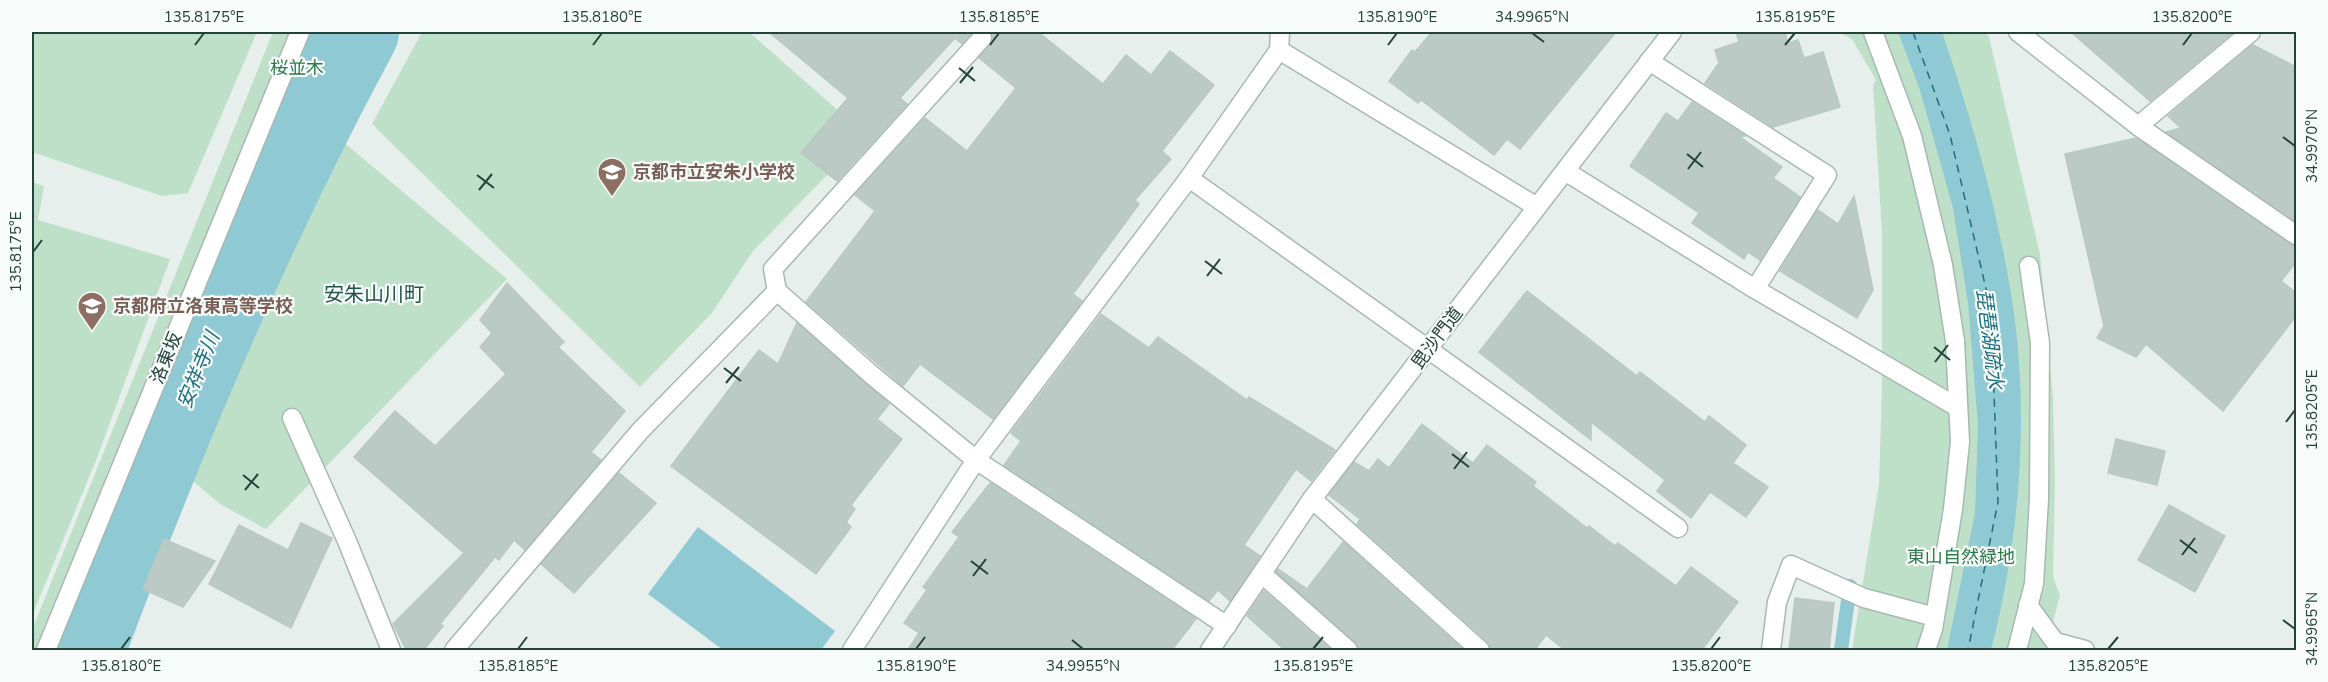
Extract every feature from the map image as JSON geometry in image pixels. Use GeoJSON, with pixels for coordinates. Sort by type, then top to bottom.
{"type":"FeatureCollection","features":[{"type":"Feature","properties":{"kind":"street","name":"洛東坂"},"geometry":{"type":"LineString","coordinates":[[46,651],[300,32]]}},
{"type":"Feature","properties":{"kind":"street"},"geometry":{"type":"LineString","coordinates":[[852,651],[976,460],[1189,178],[1279,50],[1280,32]]}},
{"type":"Feature","properties":{"kind":"street","name":"毘沙門道"},"geometry":{"type":"LineString","coordinates":[[1210,651],[1312,500],[1672,32]]}},
{"type":"Feature","properties":{"kind":"street"},"geometry":{"type":"LineString","coordinates":[[1873,32],[1912,136],[1942,265],[1955,341],[1960,442],[1954,498],[1935,617],[1926,651]]}},
{"type":"Feature","properties":{"kind":"street"},"geometry":{"type":"LineString","coordinates":[[2018,32],[2138,126],[2296,236]]}},
{"type":"Feature","properties":{"kind":"street"},"geometry":{"type":"LineString","coordinates":[[2138,126],[2251,32]]}},
{"type":"Feature","properties":{"kind":"street"},"geometry":{"type":"LineString","coordinates":[[982,38],[773,269],[777,291],[873,376],[976,460],[1227,626]]}},
{"type":"Feature","properties":{"kind":"street"},"geometry":{"type":"LineString","coordinates":[[1279,50],[1537,207]]}},
{"type":"Feature","properties":{"kind":"street"},"geometry":{"type":"LineString","coordinates":[[1649,61],[1827,175],[1755,289]]}},
{"type":"Feature","properties":{"kind":"street"},"geometry":{"type":"LineString","coordinates":[[1565,171],[1755,289],[1957,407]]}},
{"type":"Feature","properties":{"kind":"street"},"geometry":{"type":"LineString","coordinates":[[1189,178],[1678,528]]}},
{"type":"Feature","properties":{"kind":"street"},"geometry":{"type":"LineString","coordinates":[[2017,651],[2034,584],[2039,499],[2040,343],[2029,266]]}},
{"type":"Feature","properties":{"kind":"street"},"geometry":{"type":"LineString","coordinates":[[454,651],[640,431],[777,291]]}},
{"type":"Feature","properties":{"kind":"street"},"geometry":{"type":"LineString","coordinates":[[292,418],[347,541],[391,651]]}},
{"type":"Feature","properties":{"kind":"street"},"geometry":{"type":"LineString","coordinates":[[1312,500],[1480,651]]}},
{"type":"Feature","properties":{"kind":"street"},"geometry":{"type":"LineString","coordinates":[[1771,651],[1777,602],[1791,565],[1864,598],[1935,617]]}},
{"type":"Feature","properties":{"kind":"street"},"geometry":{"type":"LineString","coordinates":[[1262,574],[1348,651]]}},
{"type":"Feature","properties":{"kind":"street"},"geometry":{"type":"LineString","coordinates":[[2028,605],[2055,642],[2085,651]]}},
{"type":"Feature","properties":{"kind":"green space"},"geometry":{"type":"Polygon","coordinates":[[[32,32],[257,32],[188,193],[162,196],[32,152],[32,32]]]}},
{"type":"Feature","properties":{"kind":"green space","name":"桜並木"},"geometry":{"type":"Polygon","coordinates":[[[273,32],[358,32],[281,182],[210,336],[145,492],[84,650],[32,650],[32,630],[273,32]]]}},
{"type":"Feature","properties":{"kind":"green space","name":"京都市立安朱小学校"},"geometry":{"type":"Polygon","coordinates":[[[422,32],[749,32],[866,135],[753,251],[712,313],[640,387],[372,124],[422,32]]]}},
{"type":"Feature","properties":{"kind":"green space","name":"東山自然緑地"},"geometry":{"type":"Polygon","coordinates":[[[1839,32],[1985,32],[1989,37],[2040,254],[2053,398],[2055,482],[2053,576],[2060,596],[2045,650],[1852,650],[1879,484],[1882,389],[1882,233],[1873,85],[1876,80],[1852,39],[1839,32]]]}},
{"type":"Feature","properties":{"kind":"green space"},"geometry":{"type":"Polygon","coordinates":[[[341,140],[507,279],[266,529],[220,504],[188,477],[341,140]]]}},
{"type":"Feature","properties":{"kind":"green space"},"geometry":{"type":"Polygon","coordinates":[[[32,182],[44,186],[38,220],[170,259],[97,458],[32,616],[32,182]]]}},
{"type":"Feature","properties":{"kind":"water","name":"琵琶湖疏水"},"geometry":{"type":"Polygon","coordinates":[[[1898,32],[1942,32],[1993,206],[2014,313],[2021,397],[2019,483],[2009,567],[1991,650],[1947,650],[1975,513],[1978,425],[1968,303],[1953,208],[1920,90],[1898,32]]]}},
{"type":"Feature","properties":{"kind":"water"},"geometry":{"type":"Polygon","coordinates":[[[698,527],[835,631],[821,650],[723,650],[648,594],[698,527]]]}},
{"type":"Feature","properties":{"kind":"building"},"geometry":{"type":"Polygon","coordinates":[[[769,32],[973,32],[962,44],[955,38],[900,98],[907,104],[837,181],[801,153],[848,98],[769,32]]]}},
{"type":"Feature","properties":{"kind":"building"},"geometry":{"type":"Polygon","coordinates":[[[991,32],[1038,32],[1103,84],[1126,55],[1151,75],[1170,51],[1214,85],[1162,151],[1171,159],[1135,200],[1139,204],[1073,294],[1082,301],[993,419],[920,364],[903,386],[806,302],[875,211],[855,195],[925,118],[967,151],[1016,88],[979,58],[993,41],[991,32]]]}},
{"type":"Feature","properties":{"kind":"building"},"geometry":{"type":"Polygon","coordinates":[[[1432,32],[1616,32],[1520,149],[1507,139],[1494,155],[1421,100],[1418,103],[1389,81],[1412,50],[1415,52],[1432,32]]]}},
{"type":"Feature","properties":{"kind":"building"},"geometry":{"type":"Polygon","coordinates":[[[1736,32],[1785,32],[1788,43],[1798,40],[1804,58],[1823,52],[1840,107],[1773,127],[1705,83],[1719,63],[1715,50],[1739,42],[1736,32]]]}},
{"type":"Feature","properties":{"kind":"building"},"geometry":{"type":"Polygon","coordinates":[[[2071,32],[2227,32],[2231,34],[2150,101],[2071,32]]]}},
{"type":"Feature","properties":{"kind":"building"},"geometry":{"type":"Polygon","coordinates":[[[2253,45],[2296,67],[2296,222],[2166,132],[2181,128],[2168,116],[2253,45]]]}},
{"type":"Feature","properties":{"kind":"building"},"geometry":{"type":"Polygon","coordinates":[[[1692,102],[1745,136],[1740,137],[1782,167],[1773,178],[1800,197],[1760,260],[1748,252],[1744,259],[1692,223],[1699,213],[1630,166],[1666,113],[1678,121],[1692,102]]]}},
{"type":"Feature","properties":{"kind":"building"},"geometry":{"type":"Polygon","coordinates":[[[2136,138],[2296,246],[2296,262],[2281,281],[2296,293],[2296,316],[2223,411],[2146,344],[2136,357],[2097,338],[2104,326],[2065,154],[2136,138]]]}},
{"type":"Feature","properties":{"kind":"building"},"geometry":{"type":"Polygon","coordinates":[[[1854,196],[1873,290],[1857,318],[1780,271],[1818,210],[1838,224],[1854,196]]]}},
{"type":"Feature","properties":{"kind":"building"},"geometry":{"type":"Polygon","coordinates":[[[507,283],[564,342],[558,347],[625,411],[591,452],[601,460],[525,550],[514,540],[499,560],[495,557],[440,624],[443,626],[423,651],[407,651],[393,624],[464,553],[354,457],[395,411],[435,446],[506,374],[480,347],[492,333],[480,320],[507,283]]]}},
{"type":"Feature","properties":{"kind":"building"},"geometry":{"type":"Polygon","coordinates":[[[1527,291],[1637,376],[1640,372],[1705,422],[1709,416],[1746,445],[1733,463],[1768,487],[1746,517],[1710,492],[1691,518],[1657,491],[1665,480],[1591,422],[1591,440],[1479,352],[1527,291]]]}},
{"type":"Feature","properties":{"kind":"building"},"geometry":{"type":"Polygon","coordinates":[[[1101,314],[1149,348],[1158,337],[1247,400],[1249,397],[1335,450],[1311,481],[1296,469],[1244,545],[1260,556],[1230,601],[1218,590],[1209,601],[1004,465],[1021,441],[1011,433],[1101,314]]]}},
{"type":"Feature","properties":{"kind":"building"},"geometry":{"type":"Polygon","coordinates":[[[797,323],[889,404],[877,419],[902,439],[851,505],[855,509],[846,522],[851,527],[816,574],[671,466],[759,350],[778,364],[797,323]]]}},
{"type":"Feature","properties":{"kind":"building"},"geometry":{"type":"Polygon","coordinates":[[[1422,424],[1473,463],[1487,445],[1536,482],[1533,486],[1587,528],[1589,526],[1615,546],[1618,543],[1676,586],[1691,567],[1738,602],[1701,651],[1566,651],[1546,635],[1534,651],[1491,651],[1488,642],[1357,524],[1360,519],[1329,495],[1354,462],[1369,471],[1378,459],[1389,468],[1422,424]]]}},
{"type":"Feature","properties":{"kind":"building"},"geometry":{"type":"Polygon","coordinates":[[[2116,439],[2165,451],[2157,485],[2108,473],[2116,439]]]}},
{"type":"Feature","properties":{"kind":"building"},"geometry":{"type":"Polygon","coordinates":[[[619,473],[656,503],[574,593],[541,564],[619,473]]]}},
{"type":"Feature","properties":{"kind":"building"},"geometry":{"type":"Polygon","coordinates":[[[990,483],[1196,619],[1171,651],[907,651],[919,633],[904,623],[927,590],[923,587],[959,537],[952,532],[990,483]]]}},
{"type":"Feature","properties":{"kind":"building"},"geometry":{"type":"Polygon","coordinates":[[[2169,505],[2225,536],[2195,592],[2138,560],[2169,505]]]}},
{"type":"Feature","properties":{"kind":"building"},"geometry":{"type":"Polygon","coordinates":[[[301,523],[332,538],[291,628],[209,584],[239,525],[288,550],[301,523]]]}},
{"type":"Feature","properties":{"kind":"building"},"geometry":{"type":"Polygon","coordinates":[[[164,539],[215,561],[183,607],[143,589],[164,539]]]}},
{"type":"Feature","properties":{"kind":"building"},"geometry":{"type":"Polygon","coordinates":[[[1343,542],[1464,651],[1359,651],[1355,642],[1276,572],[1278,569],[1307,589],[1343,542]]]}},
{"type":"Feature","properties":{"kind":"building"},"geometry":{"type":"Polygon","coordinates":[[[1264,591],[1332,651],[1286,651],[1247,616],[1264,591]]]}},
{"type":"Feature","properties":{"kind":"building"},"geometry":{"type":"Polygon","coordinates":[[[1795,598],[1834,603],[1829,651],[1789,651],[1795,598]]]}},
{"type":"Feature","properties":{"kind":"waterway","name":"安祥寺川"},"geometry":{"type":"LineString","coordinates":[[84,650],[145,492],[210,336],[281,182],[358,32]]}},
{"type":"Feature","properties":{"kind":"waterway"},"geometry":{"type":"LineString","coordinates":[[1841,650],[1850,586]]}},
{"type":"Feature","properties":{"kind":"ferry route"},"geometry":{"type":"LineString","coordinates":[[1913,32],[1950,135],[1991,310],[1998,502],[1968,650]]}},
{"type":"Feature","properties":{"kind":"place","name":"京都市立安朱小学校"},"geometry":{"type":"Point","coordinates":[612,198]}},
{"type":"Feature","properties":{"kind":"place","name":"京都府立洛東高等学校"},"geometry":{"type":"Point","coordinates":[92,332]}},
{"type":"Feature","properties":{"kind":"district","name":"安朱山川町"},"geometry":{"type":"Point","coordinates":[374,294]}}]}
